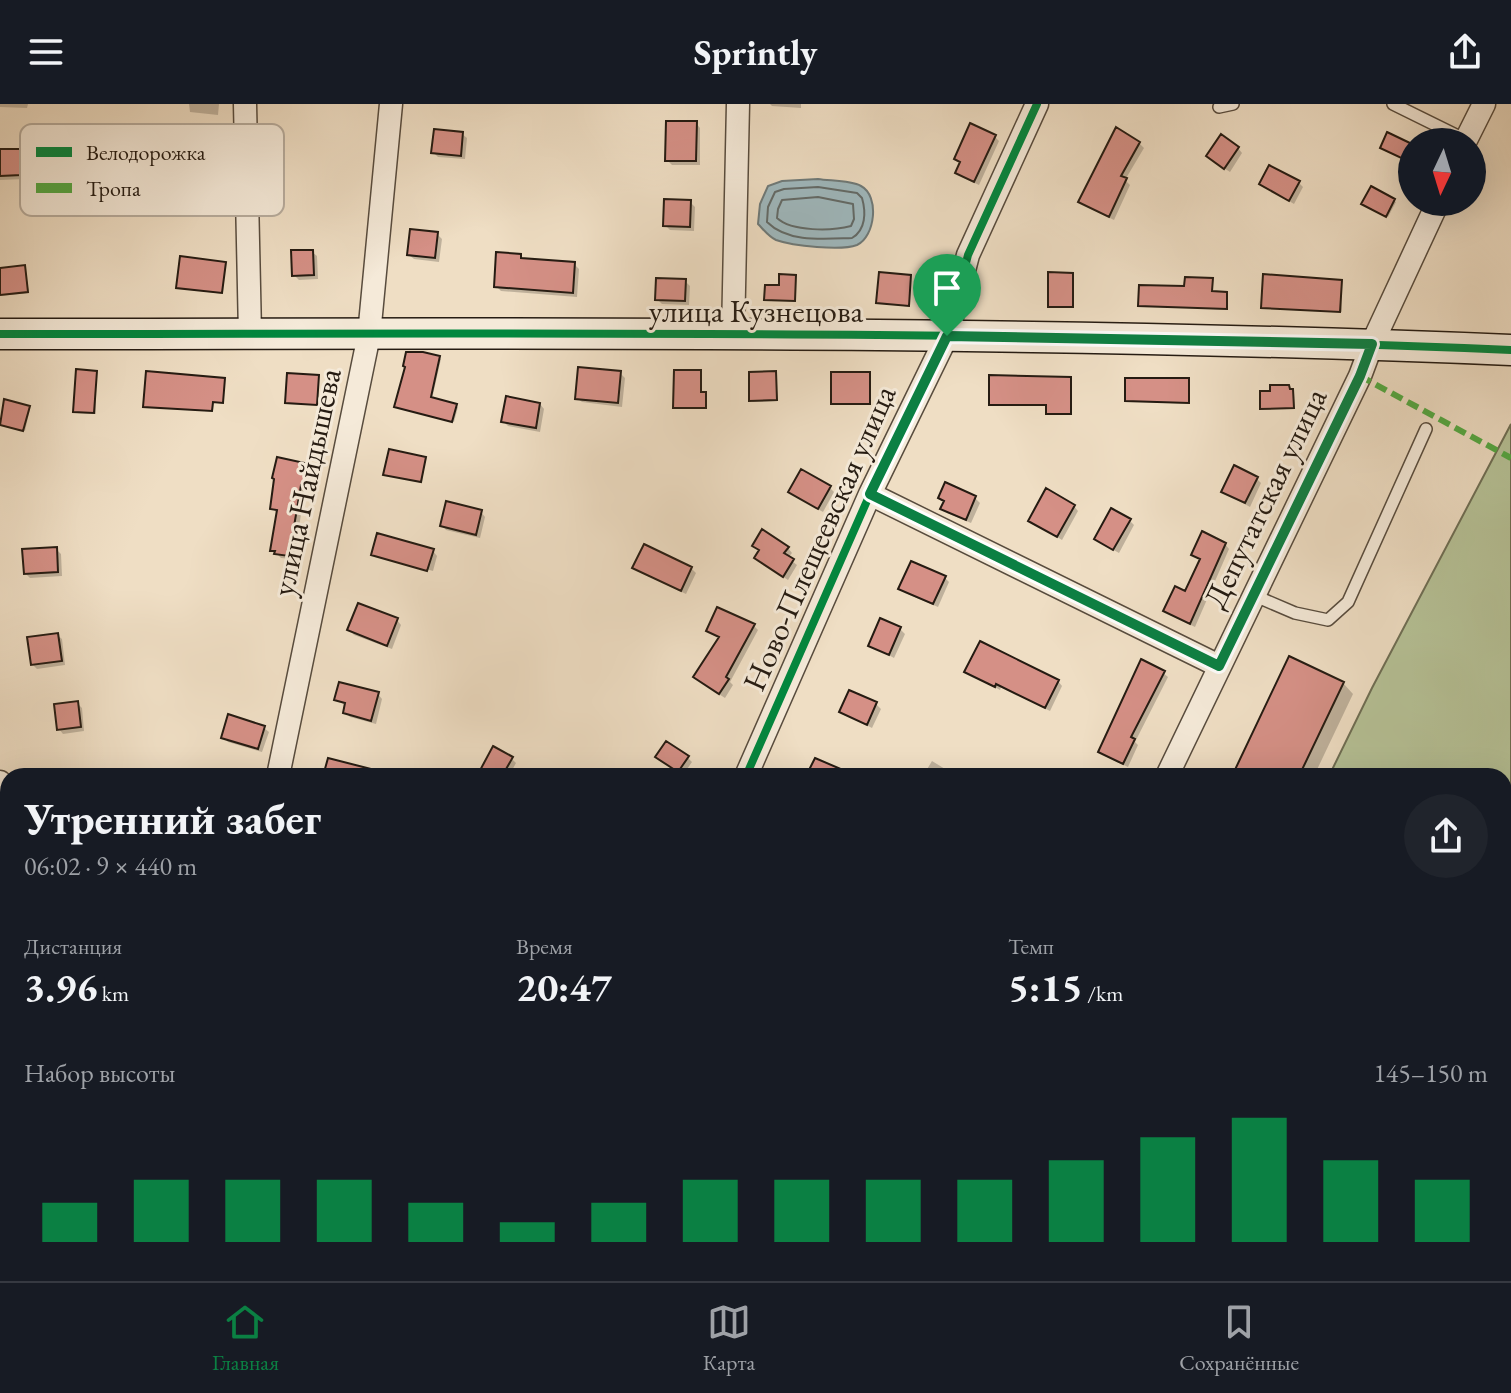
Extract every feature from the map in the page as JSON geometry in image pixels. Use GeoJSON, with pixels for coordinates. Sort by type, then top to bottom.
{"type":"FeatureCollection","features":[{"type":"Feature","properties":{"kind":"street"},"geometry":{"type":"LineString","coordinates":[[245,104],[245,124]]}},
{"type":"Feature","properties":{"kind":"street","name":"улица Найдышева"},"geometry":{"type":"LineString","coordinates":[[280,768],[369,335],[391,104]]}},
{"type":"Feature","properties":{"kind":"street"},"geometry":{"type":"LineString","coordinates":[[733,334],[738,104]]}},
{"type":"Feature","properties":{"kind":"street","name":"Ново-Плещеевская улица"},"geometry":{"type":"LineString","coordinates":[[750,768],[870,494],[947,336],[968,255],[1037,104]]}},
{"type":"Feature","properties":{"kind":"street"},"geometry":{"type":"LineString","coordinates":[[1472,128],[1484,104]]}},
{"type":"Feature","properties":{"kind":"street"},"geometry":{"type":"LineString","coordinates":[[247,216],[250,334]]}},
{"type":"Feature","properties":{"kind":"street","name":"Депутатская улица"},"geometry":{"type":"LineString","coordinates":[[1171,768],[1360,376],[1431,216]]}},
{"type":"Feature","properties":{"kind":"street","name":"улица Кузнецова"},"geometry":{"type":"LineString","coordinates":[[0,334],[947,336],[1372,344],[1511,350]]}},
{"type":"Feature","properties":{"kind":"street"},"geometry":{"type":"LineString","coordinates":[[870,494],[1219,666]]}},
{"type":"Feature","properties":{"kind":"lane"},"geometry":{"type":"LineString","coordinates":[[1219,107],[1233,104]]}},
{"type":"Feature","properties":{"kind":"lane"},"geometry":{"type":"LineString","coordinates":[[1393,104],[1440,128]]}},
{"type":"Feature","properties":{"kind":"lane"},"geometry":{"type":"LineString","coordinates":[[1253,595],[1295,613],[1328,620],[1348,602],[1426,429]]}},
{"type":"Feature","properties":{"kind":"green space"},"geometry":{"type":"Polygon","coordinates":[[[1511,424],[1511,768],[1333,768],[1511,424]]]}},
{"type":"Feature","properties":{"kind":"water"},"geometry":{"type":"Polygon","coordinates":[[[818,179],[851,183],[867,191],[873,216],[868,234],[857,245],[829,248],[784,242],[771,237],[758,224],[760,204],[768,186],[782,181],[818,179]]]}},
{"type":"Feature","properties":{"kind":"building"},"geometry":{"type":"Polygon","coordinates":[[[666,121],[697,121],[696,161],[665,161],[666,121]]]}},
{"type":"Feature","properties":{"kind":"building"},"geometry":{"type":"Polygon","coordinates":[[[970,123],[996,135],[974,182],[955,173],[960,162],[954,159],[970,123]]]}},
{"type":"Feature","properties":{"kind":"building"},"geometry":{"type":"Polygon","coordinates":[[[1116,127],[1140,142],[1121,176],[1127,178],[1109,217],[1078,202],[1116,127]]]}},
{"type":"Feature","properties":{"kind":"building"},"geometry":{"type":"Polygon","coordinates":[[[434,129],[463,132],[461,156],[431,153],[434,129]]]}},
{"type":"Feature","properties":{"kind":"building"},"geometry":{"type":"Polygon","coordinates":[[[1387,132],[1398,137],[1398,156],[1380,148],[1387,132]]]}},
{"type":"Feature","properties":{"kind":"building"},"geometry":{"type":"Polygon","coordinates":[[[1221,134],[1239,147],[1224,169],[1206,156],[1221,134]]]}},
{"type":"Feature","properties":{"kind":"building"},"geometry":{"type":"Polygon","coordinates":[[[0,149],[20,149],[20,175],[0,176],[0,149]]]}},
{"type":"Feature","properties":{"kind":"building"},"geometry":{"type":"Polygon","coordinates":[[[1269,165],[1300,181],[1289,201],[1259,184],[1269,165]]]}},
{"type":"Feature","properties":{"kind":"building"},"geometry":{"type":"Polygon","coordinates":[[[1371,186],[1395,199],[1386,217],[1361,204],[1371,186]]]}},
{"type":"Feature","properties":{"kind":"building"},"geometry":{"type":"Polygon","coordinates":[[[664,199],[691,200],[690,227],[663,226],[664,199]]]}},
{"type":"Feature","properties":{"kind":"building"},"geometry":{"type":"Polygon","coordinates":[[[410,229],[438,232],[435,258],[407,255],[410,229]]]}},
{"type":"Feature","properties":{"kind":"building"},"geometry":{"type":"Polygon","coordinates":[[[291,250],[313,250],[314,275],[292,276],[291,250]]]}},
{"type":"Feature","properties":{"kind":"building"},"geometry":{"type":"Polygon","coordinates":[[[496,252],[521,254],[521,258],[575,262],[573,293],[494,287],[496,252]]]}},
{"type":"Feature","properties":{"kind":"building"},"geometry":{"type":"Polygon","coordinates":[[[180,256],[226,262],[222,293],[176,288],[180,256]]]}},
{"type":"Feature","properties":{"kind":"building"},"geometry":{"type":"Polygon","coordinates":[[[25,265],[28,292],[0,295],[0,268],[25,265]]]}},
{"type":"Feature","properties":{"kind":"building"},"geometry":{"type":"Polygon","coordinates":[[[879,272],[911,275],[909,306],[876,303],[879,272]]]}},
{"type":"Feature","properties":{"kind":"building"},"geometry":{"type":"Polygon","coordinates":[[[1048,272],[1073,273],[1073,307],[1048,307],[1048,272]]]}},
{"type":"Feature","properties":{"kind":"building"},"geometry":{"type":"Polygon","coordinates":[[[779,274],[796,275],[795,301],[764,300],[765,285],[779,285],[779,274]]]}},
{"type":"Feature","properties":{"kind":"building"},"geometry":{"type":"Polygon","coordinates":[[[1263,274],[1342,280],[1340,312],[1261,308],[1263,274]]]}},
{"type":"Feature","properties":{"kind":"building"},"geometry":{"type":"Polygon","coordinates":[[[1185,277],[1213,278],[1212,291],[1227,292],[1227,309],[1138,306],[1139,285],[1184,286],[1185,277]]]}},
{"type":"Feature","properties":{"kind":"building"},"geometry":{"type":"Polygon","coordinates":[[[656,278],[686,279],[685,301],[655,300],[656,278]]]}},
{"type":"Feature","properties":{"kind":"building"},"geometry":{"type":"Polygon","coordinates":[[[406,352],[440,356],[431,397],[457,404],[452,422],[394,407],[406,352]]]}},
{"type":"Feature","properties":{"kind":"building"},"geometry":{"type":"Polygon","coordinates":[[[578,367],[621,371],[618,403],[575,399],[578,367]]]}},
{"type":"Feature","properties":{"kind":"building"},"geometry":{"type":"Polygon","coordinates":[[[76,369],[97,371],[94,413],[73,412],[76,369]]]}},
{"type":"Feature","properties":{"kind":"building"},"geometry":{"type":"Polygon","coordinates":[[[674,370],[701,370],[701,392],[706,392],[706,408],[673,408],[674,370]]]}},
{"type":"Feature","properties":{"kind":"building"},"geometry":{"type":"Polygon","coordinates":[[[146,371],[225,378],[223,403],[213,402],[212,411],[143,407],[146,371]]]}},
{"type":"Feature","properties":{"kind":"building"},"geometry":{"type":"Polygon","coordinates":[[[776,371],[777,400],[749,401],[749,372],[776,371]]]}},
{"type":"Feature","properties":{"kind":"building"},"geometry":{"type":"Polygon","coordinates":[[[831,372],[870,372],[870,404],[831,404],[831,372]]]}},
{"type":"Feature","properties":{"kind":"building"},"geometry":{"type":"Polygon","coordinates":[[[287,373],[319,375],[317,405],[285,403],[287,373]]]}},
{"type":"Feature","properties":{"kind":"building"},"geometry":{"type":"Polygon","coordinates":[[[989,375],[1071,377],[1071,414],[1046,414],[1046,405],[989,405],[989,375]]]}},
{"type":"Feature","properties":{"kind":"building"},"geometry":{"type":"Polygon","coordinates":[[[1125,378],[1189,378],[1189,403],[1125,401],[1125,378]]]}},
{"type":"Feature","properties":{"kind":"building"},"geometry":{"type":"Polygon","coordinates":[[[1270,385],[1289,385],[1293,389],[1294,408],[1260,409],[1260,391],[1270,391],[1270,385]]]}},
{"type":"Feature","properties":{"kind":"building"},"geometry":{"type":"Polygon","coordinates":[[[506,396],[540,403],[536,428],[501,422],[506,396]]]}},
{"type":"Feature","properties":{"kind":"building"},"geometry":{"type":"Polygon","coordinates":[[[4,399],[30,406],[23,431],[0,425],[4,399]]]}},
{"type":"Feature","properties":{"kind":"building"},"geometry":{"type":"Polygon","coordinates":[[[389,449],[426,457],[421,482],[383,475],[389,449]]]}},
{"type":"Feature","properties":{"kind":"building"},"geometry":{"type":"Polygon","coordinates":[[[277,457],[309,464],[304,486],[301,485],[289,556],[270,551],[277,510],[270,509],[277,457]]]}},
{"type":"Feature","properties":{"kind":"building"},"geometry":{"type":"Polygon","coordinates":[[[1234,465],[1258,477],[1245,503],[1221,492],[1234,465]]]}},
{"type":"Feature","properties":{"kind":"building"},"geometry":{"type":"Polygon","coordinates":[[[801,469],[831,486],[818,509],[788,492],[801,469]]]}},
{"type":"Feature","properties":{"kind":"building"},"geometry":{"type":"Polygon","coordinates":[[[945,482],[976,496],[966,520],[940,509],[944,501],[938,498],[945,482]]]}},
{"type":"Feature","properties":{"kind":"building"},"geometry":{"type":"Polygon","coordinates":[[[1046,488],[1075,505],[1057,537],[1028,521],[1046,488]]]}},
{"type":"Feature","properties":{"kind":"building"},"geometry":{"type":"Polygon","coordinates":[[[446,501],[482,510],[476,535],[440,526],[446,501]]]}},
{"type":"Feature","properties":{"kind":"building"},"geometry":{"type":"Polygon","coordinates":[[[1111,508],[1131,519],[1113,550],[1094,539],[1111,508]]]}},
{"type":"Feature","properties":{"kind":"building"},"geometry":{"type":"Polygon","coordinates":[[[762,529],[789,547],[784,553],[794,559],[783,577],[754,558],[759,550],[752,546],[762,529]]]}},
{"type":"Feature","properties":{"kind":"building"},"geometry":{"type":"Polygon","coordinates":[[[1202,531],[1226,543],[1190,624],[1163,611],[1175,586],[1185,591],[1200,559],[1191,555],[1202,531]]]}},
{"type":"Feature","properties":{"kind":"building"},"geometry":{"type":"Polygon","coordinates":[[[377,533],[434,549],[427,571],[371,555],[377,533]]]}},
{"type":"Feature","properties":{"kind":"building"},"geometry":{"type":"Polygon","coordinates":[[[644,544],[692,567],[681,591],[632,568],[644,544]]]}},
{"type":"Feature","properties":{"kind":"building"},"geometry":{"type":"Polygon","coordinates":[[[57,547],[58,572],[24,574],[22,549],[57,547]]]}},
{"type":"Feature","properties":{"kind":"building"},"geometry":{"type":"Polygon","coordinates":[[[911,561],[946,576],[933,604],[898,589],[911,561]]]}},
{"type":"Feature","properties":{"kind":"building"},"geometry":{"type":"Polygon","coordinates":[[[358,603],[398,618],[387,646],[347,630],[358,603]]]}},
{"type":"Feature","properties":{"kind":"building"},"geometry":{"type":"Polygon","coordinates":[[[717,607],[755,624],[719,694],[693,677],[719,637],[706,631],[717,607]]]}},
{"type":"Feature","properties":{"kind":"building"},"geometry":{"type":"Polygon","coordinates":[[[880,618],[901,627],[889,655],[868,646],[880,618]]]}},
{"type":"Feature","properties":{"kind":"building"},"geometry":{"type":"Polygon","coordinates":[[[58,633],[62,661],[31,665],[27,637],[58,633]]]}},
{"type":"Feature","properties":{"kind":"building"},"geometry":{"type":"Polygon","coordinates":[[[980,641],[1059,680],[1045,708],[964,672],[980,641]]]}},
{"type":"Feature","properties":{"kind":"building"},"geometry":{"type":"Polygon","coordinates":[[[1289,656],[1344,682],[1303,768],[1236,768],[1289,656]]]}},
{"type":"Feature","properties":{"kind":"building"},"geometry":{"type":"Polygon","coordinates":[[[1141,659],[1165,671],[1131,737],[1135,739],[1123,764],[1098,752],[1141,659]]]}},
{"type":"Feature","properties":{"kind":"building"},"geometry":{"type":"Polygon","coordinates":[[[339,682],[379,692],[371,721],[343,713],[345,703],[334,700],[339,682]]]}},
{"type":"Feature","properties":{"kind":"building"},"geometry":{"type":"Polygon","coordinates":[[[849,690],[877,702],[867,725],[839,712],[849,690]]]}},
{"type":"Feature","properties":{"kind":"building"},"geometry":{"type":"Polygon","coordinates":[[[78,701],[81,727],[57,730],[54,704],[78,701]]]}},
{"type":"Feature","properties":{"kind":"building"},"geometry":{"type":"Polygon","coordinates":[[[228,714],[265,726],[258,749],[221,738],[228,714]]]}},
{"type":"Feature","properties":{"kind":"building"},"geometry":{"type":"Polygon","coordinates":[[[666,741],[689,756],[681,768],[672,768],[655,757],[666,741]]]}},
{"type":"Feature","properties":{"kind":"building"},"geometry":{"type":"Polygon","coordinates":[[[493,746],[513,757],[507,768],[481,768],[493,746]]]}},
{"type":"Feature","properties":{"kind":"building"},"geometry":{"type":"Polygon","coordinates":[[[328,758],[367,768],[325,768],[328,758]]]}},
{"type":"Feature","properties":{"kind":"building"},"geometry":{"type":"Polygon","coordinates":[[[815,758],[838,768],[810,768],[815,758]]]}},
{"type":"Feature","properties":{"kind":"marked path"},"geometry":{"type":"LineString","coordinates":[[1360,376],[1511,458]]}},
{"type":"Feature","properties":{"kind":"cycle path"},"geometry":{"type":"LineString","coordinates":[[750,768],[870,494],[947,336],[968,255],[1037,104]]}},
{"type":"Feature","properties":{"kind":"cycle path"},"geometry":{"type":"LineString","coordinates":[[0,334],[945,336],[1511,350]]}},
{"type":"Feature","properties":{"kind":"route"},"geometry":{"type":"LineString","coordinates":[[947,336],[1372,344],[1360,376],[1219,666],[870,494],[947,336]]}}]}
